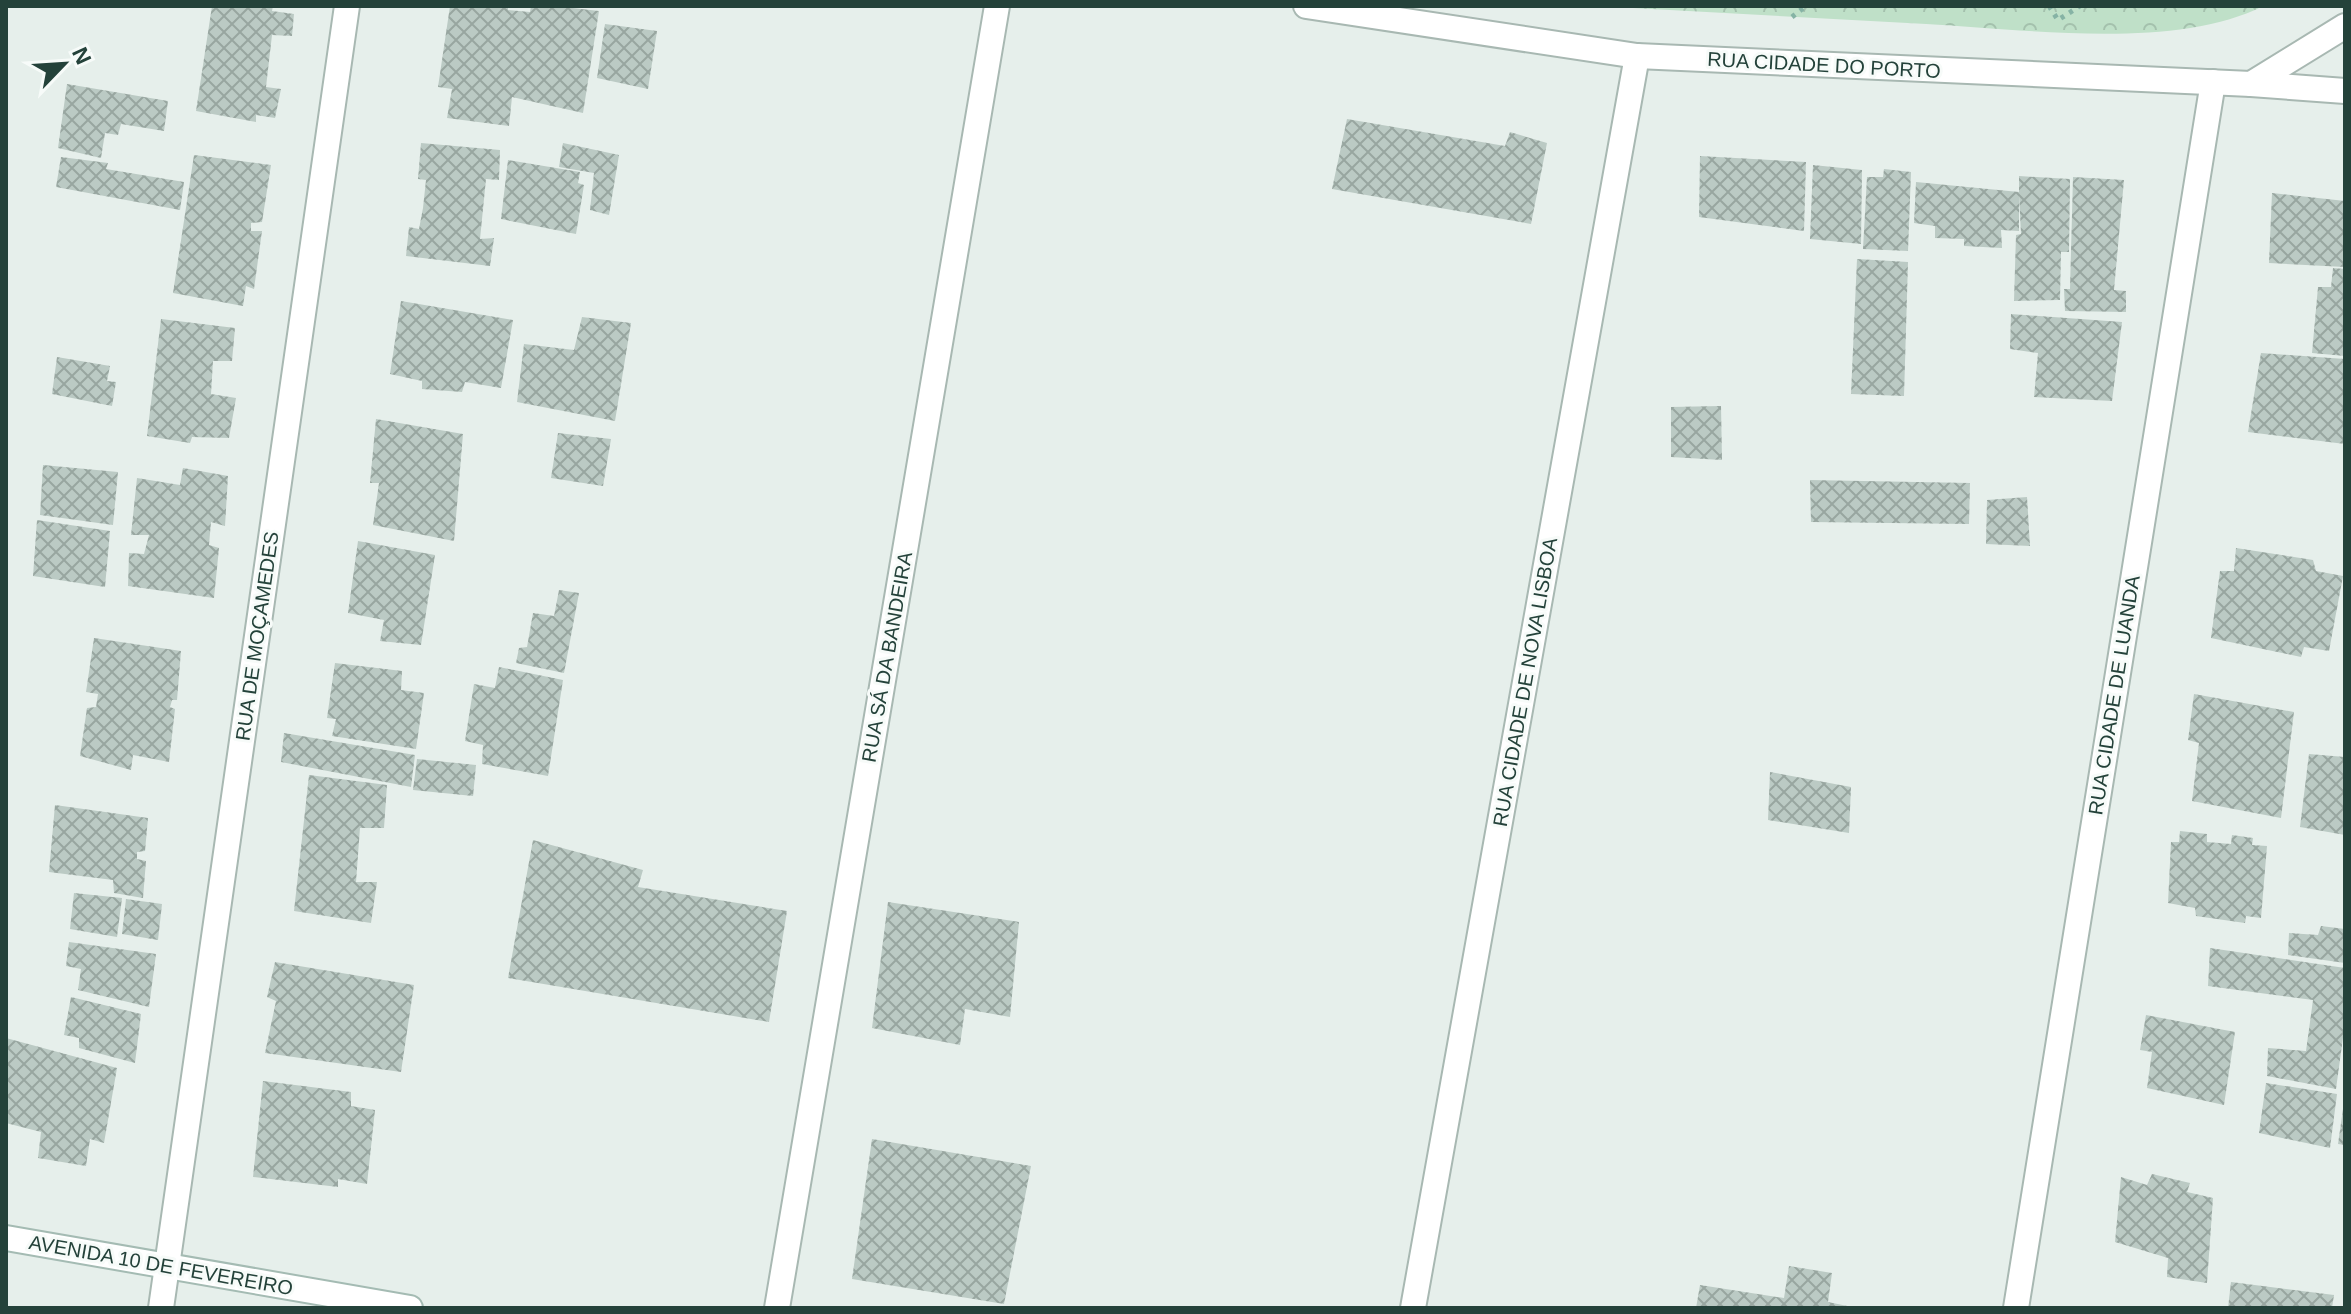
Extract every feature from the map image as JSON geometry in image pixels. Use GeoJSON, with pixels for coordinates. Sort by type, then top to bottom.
{"type":"FeatureCollection","features":[{"type":"Feature","properties":{"kind":"street","name":"RUA DE MOÇAMEDES"},"geometry":{"type":"LineString","coordinates":[[161,1308],[347,6]]}},
{"type":"Feature","properties":{"kind":"street","name":"RUA SÁ DA BANDEIRA"},"geometry":{"type":"LineString","coordinates":[[777,1308],[997,6]]}},
{"type":"Feature","properties":{"kind":"street","name":"RUA CIDADE DO PORTO"},"geometry":{"type":"LineString","coordinates":[[1306,6],[1637,56],[2213,82],[2345,91]]}},
{"type":"Feature","properties":{"kind":"street"},"geometry":{"type":"LineString","coordinates":[[2251,84],[2345,26]]}},
{"type":"Feature","properties":{"kind":"street","name":"RUA CIDADE DE NOVA LISBOA"},"geometry":{"type":"LineString","coordinates":[[1413,1308],[1637,56]]}},
{"type":"Feature","properties":{"kind":"street","name":"RUA CIDADE DE LUANDA"},"geometry":{"type":"LineString","coordinates":[[2016,1308],[2213,82]]}},
{"type":"Feature","properties":{"kind":"street","name":"AVENIDA 10 DE FEVEREIRO"},"geometry":{"type":"LineString","coordinates":[[6,1238],[410,1308]]}},
{"type":"Feature","properties":{"kind":"path"},"geometry":{"type":"LineString","coordinates":[[1792,17],[1806,6]]}},
{"type":"Feature","properties":{"kind":"path"},"geometry":{"type":"LineString","coordinates":[[2049,6],[2058,20],[2080,6]]}},
{"type":"Feature","properties":{"kind":"green space"},"geometry":{"type":"Polygon","coordinates":[[[1596,6],[2263,6],[2227,20],[2187,28],[2098,34],[1596,6]]]}},
{"type":"Feature","properties":{"kind":"building"},"geometry":{"type":"Polygon","coordinates":[[[212,6],[273,6],[272,11],[294,14],[292,36],[272,35],[266,87],[281,89],[275,118],[256,115],[256,122],[196,111],[212,6]]]}},
{"type":"Feature","properties":{"kind":"building"},"geometry":{"type":"Polygon","coordinates":[[[450,6],[508,6],[508,10],[530,12],[531,6],[555,6],[599,11],[583,113],[512,97],[509,126],[447,118],[452,89],[438,87],[450,6]]]}},
{"type":"Feature","properties":{"kind":"building"},"geometry":{"type":"Polygon","coordinates":[[[605,24],[657,31],[648,89],[597,78],[605,24]]]}},
{"type":"Feature","properties":{"kind":"building"},"geometry":{"type":"Polygon","coordinates":[[[67,84],[168,101],[164,131],[121,124],[118,135],[105,133],[101,158],[58,148],[67,84]]]}},
{"type":"Feature","properties":{"kind":"building"},"geometry":{"type":"Polygon","coordinates":[[[1347,119],[1505,146],[1510,132],[1547,143],[1531,224],[1332,189],[1347,119]]]}},
{"type":"Feature","properties":{"kind":"building"},"geometry":{"type":"Polygon","coordinates":[[[421,143],[500,150],[499,180],[486,179],[480,239],[494,238],[490,266],[406,256],[409,227],[419,229],[423,208],[426,180],[418,179],[421,143]]]}},
{"type":"Feature","properties":{"kind":"building"},"geometry":{"type":"Polygon","coordinates":[[[563,143],[619,155],[609,215],[590,210],[594,173],[559,167],[563,143]]]}},
{"type":"Feature","properties":{"kind":"building"},"geometry":{"type":"Polygon","coordinates":[[[194,155],[271,165],[262,222],[251,223],[251,231],[262,231],[254,289],[246,286],[243,306],[173,293],[194,155]]]}},
{"type":"Feature","properties":{"kind":"building"},"geometry":{"type":"Polygon","coordinates":[[[1700,156],[1806,162],[1804,231],[1699,217],[1700,156]]]}},
{"type":"Feature","properties":{"kind":"building"},"geometry":{"type":"Polygon","coordinates":[[[61,157],[108,163],[106,169],[184,182],[180,210],[56,187],[61,157]]]}},
{"type":"Feature","properties":{"kind":"building"},"geometry":{"type":"Polygon","coordinates":[[[508,160],[580,172],[578,183],[584,185],[576,234],[501,219],[508,160]]]}},
{"type":"Feature","properties":{"kind":"building"},"geometry":{"type":"Polygon","coordinates":[[[1813,165],[1862,170],[1861,244],[1810,239],[1813,165]]]}},
{"type":"Feature","properties":{"kind":"building"},"geometry":{"type":"Polygon","coordinates":[[[1884,169],[1911,172],[1908,251],[1863,249],[1867,177],[1883,177],[1884,169]]]}},
{"type":"Feature","properties":{"kind":"building"},"geometry":{"type":"Polygon","coordinates":[[[2019,176],[2070,179],[2069,252],[2061,252],[2060,300],[2014,301],[2016,235],[2021,234],[2019,195],[2019,231],[2001,230],[2002,248],[1964,246],[1964,239],[1935,238],[1935,226],[1914,223],[1916,182],[2019,192],[2019,176]]]}},
{"type":"Feature","properties":{"kind":"building"},"geometry":{"type":"Polygon","coordinates":[[[2073,177],[2124,180],[2114,290],[2126,291],[2126,312],[2065,311],[2064,289],[2070,289],[2073,177]]]}},
{"type":"Feature","properties":{"kind":"building"},"geometry":{"type":"Polygon","coordinates":[[[2272,193],[2345,201],[2345,267],[2269,263],[2272,193]]]}},
{"type":"Feature","properties":{"kind":"building"},"geometry":{"type":"Polygon","coordinates":[[[1857,259],[1908,262],[1904,396],[1851,394],[1857,259]]]}},
{"type":"Feature","properties":{"kind":"building"},"geometry":{"type":"Polygon","coordinates":[[[2333,268],[2345,269],[2345,356],[2312,353],[2318,287],[2331,287],[2333,268]]]}},
{"type":"Feature","properties":{"kind":"building"},"geometry":{"type":"Polygon","coordinates":[[[401,301],[513,320],[501,388],[465,382],[462,392],[422,389],[422,381],[390,374],[401,301]]]}},
{"type":"Feature","properties":{"kind":"building"},"geometry":{"type":"Polygon","coordinates":[[[2011,314],[2122,322],[2112,401],[2034,397],[2038,353],[2010,349],[2011,314]]]}},
{"type":"Feature","properties":{"kind":"building"},"geometry":{"type":"Polygon","coordinates":[[[582,317],[631,323],[615,421],[517,402],[524,344],[574,350],[582,317]]]}},
{"type":"Feature","properties":{"kind":"building"},"geometry":{"type":"Polygon","coordinates":[[[161,319],[235,328],[232,361],[213,361],[211,394],[236,398],[229,438],[192,437],[190,443],[147,436],[161,319]]]}},
{"type":"Feature","properties":{"kind":"building"},"geometry":{"type":"Polygon","coordinates":[[[2261,353],[2345,359],[2345,444],[2248,432],[2261,353]]]}},
{"type":"Feature","properties":{"kind":"building"},"geometry":{"type":"Polygon","coordinates":[[[57,357],[110,366],[107,381],[116,382],[112,406],[52,394],[57,357]]]}},
{"type":"Feature","properties":{"kind":"building"},"geometry":{"type":"Polygon","coordinates":[[[1721,406],[1722,460],[1671,457],[1671,407],[1721,406]]]}},
{"type":"Feature","properties":{"kind":"building"},"geometry":{"type":"Polygon","coordinates":[[[376,419],[463,434],[454,541],[373,525],[379,483],[370,483],[376,419]]]}},
{"type":"Feature","properties":{"kind":"building"},"geometry":{"type":"Polygon","coordinates":[[[558,433],[611,439],[603,486],[551,478],[558,433]]]}},
{"type":"Feature","properties":{"kind":"building"},"geometry":{"type":"Polygon","coordinates":[[[43,465],[118,472],[113,525],[40,515],[43,465]]]}},
{"type":"Feature","properties":{"kind":"building"},"geometry":{"type":"Polygon","coordinates":[[[183,468],[228,476],[225,526],[211,522],[209,545],[219,548],[214,598],[128,586],[129,553],[144,554],[149,535],[131,535],[137,478],[180,485],[183,468]]]}},
{"type":"Feature","properties":{"kind":"building"},"geometry":{"type":"Polygon","coordinates":[[[1810,480],[1970,483],[1969,524],[1811,522],[1810,480]]]}},
{"type":"Feature","properties":{"kind":"building"},"geometry":{"type":"Polygon","coordinates":[[[2027,497],[2030,546],[1986,544],[1987,500],[2027,497]]]}},
{"type":"Feature","properties":{"kind":"building"},"geometry":{"type":"Polygon","coordinates":[[[37,520],[110,531],[105,587],[33,576],[37,520]]]}},
{"type":"Feature","properties":{"kind":"building"},"geometry":{"type":"Polygon","coordinates":[[[358,541],[435,555],[421,645],[380,641],[384,620],[348,613],[358,541]]]}},
{"type":"Feature","properties":{"kind":"building"},"geometry":{"type":"Polygon","coordinates":[[[2236,548],[2313,560],[2316,571],[2343,576],[2329,651],[2304,647],[2301,657],[2211,638],[2220,571],[2234,571],[2236,548]]]}},
{"type":"Feature","properties":{"kind":"building"},"geometry":{"type":"Polygon","coordinates":[[[559,590],[579,593],[564,673],[516,663],[519,648],[527,647],[533,613],[554,616],[559,590]]]}},
{"type":"Feature","properties":{"kind":"building"},"geometry":{"type":"Polygon","coordinates":[[[94,638],[181,651],[177,700],[172,700],[170,707],[175,709],[169,762],[133,755],[131,770],[80,756],[87,708],[96,707],[98,694],[86,692],[94,638]]]}},
{"type":"Feature","properties":{"kind":"building"},"geometry":{"type":"Polygon","coordinates":[[[335,663],[402,671],[401,690],[424,693],[416,749],[332,736],[336,719],[327,718],[335,663]]]}},
{"type":"Feature","properties":{"kind":"building"},"geometry":{"type":"Polygon","coordinates":[[[499,667],[563,680],[548,776],[482,764],[483,745],[465,741],[474,684],[495,688],[499,667]]]}},
{"type":"Feature","properties":{"kind":"building"},"geometry":{"type":"Polygon","coordinates":[[[2194,694],[2294,712],[2281,818],[2192,801],[2199,743],[2188,740],[2194,694]]]}},
{"type":"Feature","properties":{"kind":"building"},"geometry":{"type":"Polygon","coordinates":[[[284,733],[415,755],[411,787],[281,762],[284,733]]]}},
{"type":"Feature","properties":{"kind":"building"},"geometry":{"type":"Polygon","coordinates":[[[2309,754],[2345,757],[2345,835],[2300,827],[2309,754]]]}},
{"type":"Feature","properties":{"kind":"building"},"geometry":{"type":"Polygon","coordinates":[[[417,759],[476,765],[473,796],[413,790],[417,759]]]}},
{"type":"Feature","properties":{"kind":"building"},"geometry":{"type":"Polygon","coordinates":[[[1770,772],[1851,787],[1849,833],[1768,820],[1770,772]]]}},
{"type":"Feature","properties":{"kind":"building"},"geometry":{"type":"Polygon","coordinates":[[[309,775],[387,785],[384,828],[360,828],[356,882],[377,882],[371,923],[294,911],[309,775]]]}},
{"type":"Feature","properties":{"kind":"building"},"geometry":{"type":"Polygon","coordinates":[[[55,805],[148,818],[145,851],[137,852],[137,859],[146,861],[143,898],[114,893],[113,880],[49,872],[55,805]]]}},
{"type":"Feature","properties":{"kind":"building"},"geometry":{"type":"Polygon","coordinates":[[[2180,831],[2207,834],[2207,842],[2231,844],[2232,835],[2253,838],[2252,845],[2267,846],[2261,918],[2246,916],[2245,923],[2196,916],[2195,908],[2168,903],[2171,842],[2179,842],[2180,831]]]}},
{"type":"Feature","properties":{"kind":"building"},"geometry":{"type":"Polygon","coordinates":[[[533,840],[643,870],[638,887],[787,911],[769,1022],[508,978],[533,840]]]}},
{"type":"Feature","properties":{"kind":"building"},"geometry":{"type":"Polygon","coordinates":[[[74,893],[122,898],[117,937],[70,929],[74,893]]]}},
{"type":"Feature","properties":{"kind":"building"},"geometry":{"type":"Polygon","coordinates":[[[126,899],[162,904],[158,940],[122,934],[126,899]]]}},
{"type":"Feature","properties":{"kind":"building"},"geometry":{"type":"Polygon","coordinates":[[[888,902],[1019,922],[1010,1017],[965,1009],[960,1045],[872,1028],[888,902]]]}},
{"type":"Feature","properties":{"kind":"building"},"geometry":{"type":"Polygon","coordinates":[[[2321,926],[2345,929],[2345,963],[2288,955],[2289,933],[2318,935],[2321,926]]]}},
{"type":"Feature","properties":{"kind":"building"},"geometry":{"type":"Polygon","coordinates":[[[69,942],[156,954],[149,1007],[78,990],[81,969],[66,966],[69,942]]]}},
{"type":"Feature","properties":{"kind":"building"},"geometry":{"type":"Polygon","coordinates":[[[2210,948],[2345,968],[2345,1023],[2336,1089],[2267,1076],[2268,1048],[2306,1051],[2313,1000],[2208,986],[2210,948]]]}},
{"type":"Feature","properties":{"kind":"building"},"geometry":{"type":"Polygon","coordinates":[[[275,962],[414,985],[401,1072],[265,1053],[276,1001],[267,997],[275,962]]]}},
{"type":"Feature","properties":{"kind":"building"},"geometry":{"type":"Polygon","coordinates":[[[71,997],[141,1014],[135,1063],[79,1048],[79,1038],[64,1035],[71,997]]]}},
{"type":"Feature","properties":{"kind":"building"},"geometry":{"type":"Polygon","coordinates":[[[2146,1015],[2235,1032],[2224,1105],[2147,1088],[2152,1052],[2140,1050],[2146,1015]]]}},
{"type":"Feature","properties":{"kind":"building"},"geometry":{"type":"Polygon","coordinates":[[[6,1038],[117,1068],[104,1143],[90,1139],[86,1166],[38,1158],[41,1132],[6,1123],[6,1038]]]}},
{"type":"Feature","properties":{"kind":"building"},"geometry":{"type":"Polygon","coordinates":[[[263,1081],[351,1092],[351,1106],[375,1110],[367,1184],[338,1179],[338,1187],[253,1177],[263,1081]]]}},
{"type":"Feature","properties":{"kind":"building"},"geometry":{"type":"Polygon","coordinates":[[[2266,1083],[2337,1094],[2330,1148],[2259,1133],[2266,1083]]]}},
{"type":"Feature","properties":{"kind":"building"},"geometry":{"type":"Polygon","coordinates":[[[2345,1109],[2345,1145],[2338,1144],[2345,1109]]]}},
{"type":"Feature","properties":{"kind":"building"},"geometry":{"type":"Polygon","coordinates":[[[872,1139],[1031,1166],[1004,1304],[852,1279],[872,1139]]]}},
{"type":"Feature","properties":{"kind":"building"},"geometry":{"type":"Polygon","coordinates":[[[2152,1174],[2190,1183],[2187,1192],[2213,1198],[2207,1283],[2167,1277],[2168,1258],[2115,1242],[2121,1177],[2147,1185],[2152,1174]]]}},
{"type":"Feature","properties":{"kind":"building"},"geometry":{"type":"Polygon","coordinates":[[[1789,1266],[1832,1273],[1828,1302],[1857,1308],[1696,1308],[1700,1285],[1784,1298],[1789,1266]]]}},
{"type":"Feature","properties":{"kind":"building"},"geometry":{"type":"Polygon","coordinates":[[[2231,1282],[2334,1295],[2332,1308],[2228,1308],[2231,1282]]]}}]}
